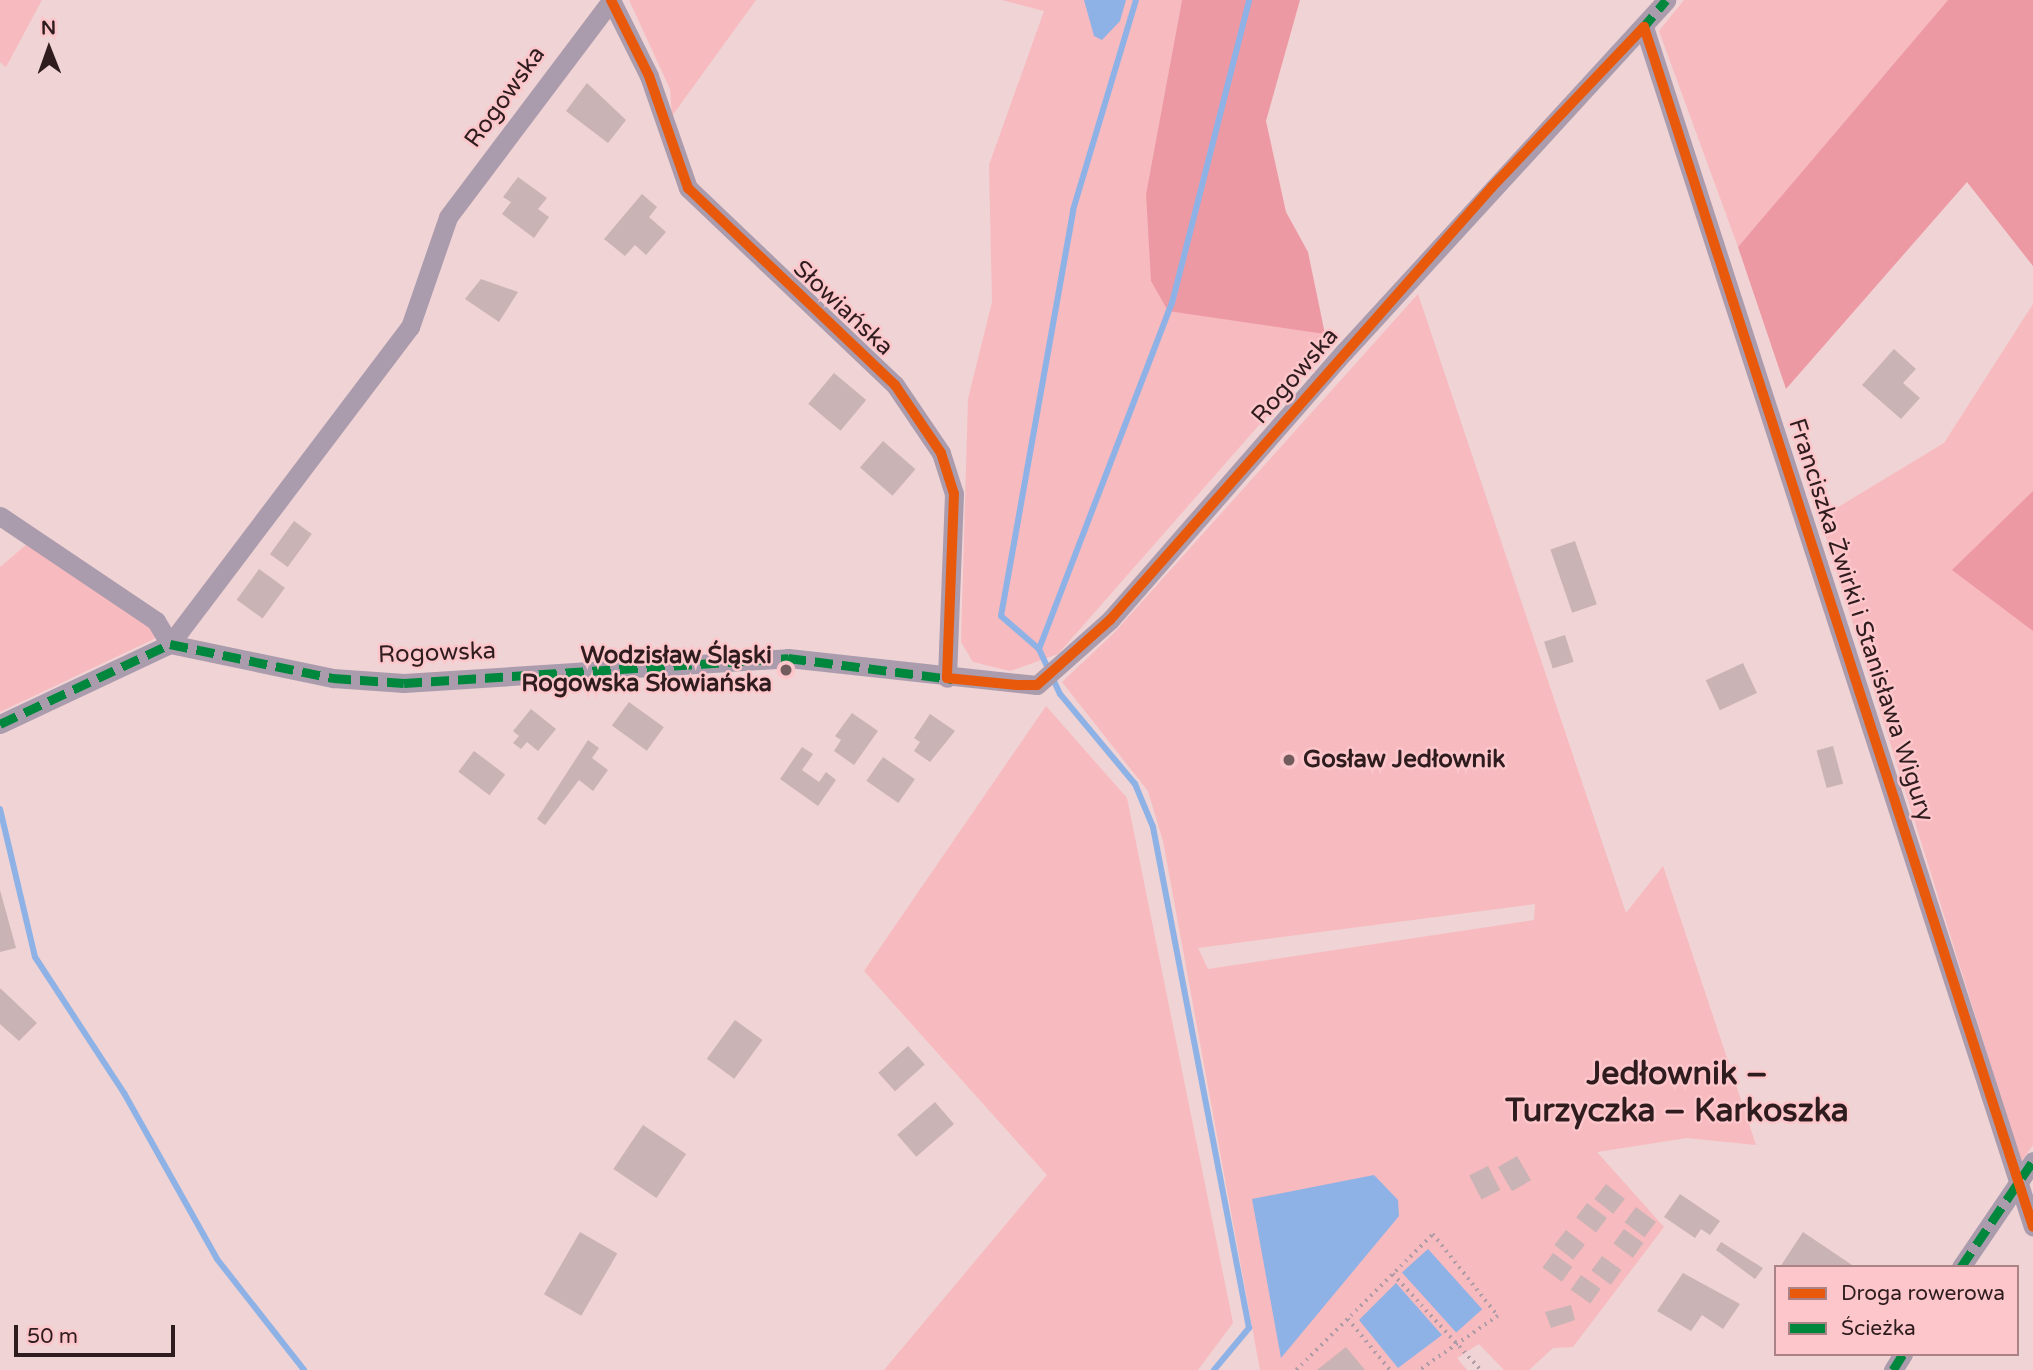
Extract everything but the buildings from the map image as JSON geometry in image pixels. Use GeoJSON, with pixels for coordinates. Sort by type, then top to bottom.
{"type":"FeatureCollection","features":[{"type":"Feature","properties":{"kind":"street","name":"Rogowska"},"geometry":{"type":"LineString","coordinates":[[0,724],[170,644],[410,327],[448,217],[611,0]]}},
{"type":"Feature","properties":{"kind":"street","name":"Słowiańska"},"geometry":{"type":"LineString","coordinates":[[611,0],[649,76],[688,188],[895,385],[941,453],[954,494],[947,678]]}},
{"type":"Feature","properties":{"kind":"street","name":"Rogowska"},"geometry":{"type":"LineString","coordinates":[[170,644],[333,678],[404,683],[788,658],[947,678],[1037,685],[1060,669],[1667,0]]}},
{"type":"Feature","properties":{"kind":"street","name":"Franciszka Żwirki i Stanisława Wigury"},"geometry":{"type":"LineString","coordinates":[[1644,27],[1842,625],[2017,1184],[2033,1227]]}},
{"type":"Feature","properties":{"kind":"street"},"geometry":{"type":"LineString","coordinates":[[0,516],[156,621],[170,644]]}},
{"type":"Feature","properties":{"kind":"street"},"geometry":{"type":"LineString","coordinates":[[1962,1265],[2033,1161]]}},
{"type":"Feature","properties":{"kind":"path"},"geometry":{"type":"LineString","coordinates":[[1296,1370],[1433,1234],[1498,1316],[1420,1370]]}},
{"type":"Feature","properties":{"kind":"path"},"geometry":{"type":"LineString","coordinates":[[1393,1274],[1481,1370]]}},
{"type":"Feature","properties":{"kind":"path"},"geometry":{"type":"LineString","coordinates":[[1348,1320],[1390,1370]]}},
{"type":"Feature","properties":{"kind":"shaded area"},"geometry":{"type":"Polygon","coordinates":[[[0,0],[42,0],[6,67],[0,62],[0,0]]]}},
{"type":"Feature","properties":{"kind":"shaded area"},"geometry":{"type":"Polygon","coordinates":[[[629,0],[756,0],[672,116],[670,89],[629,0]]]}},
{"type":"Feature","properties":{"kind":"shaded area"},"geometry":{"type":"Polygon","coordinates":[[[1002,0],[1182,0],[1146,194],[1250,322],[1339,334],[1058,654],[1010,671],[973,662],[961,642],[968,399],[992,302],[989,165],[1044,11],[1002,0]]]}},
{"type":"Feature","properties":{"kind":"shaded area"},"geometry":{"type":"Polygon","coordinates":[[[1182,0],[1300,0],[1266,121],[1286,212],[1308,252],[1325,334],[1168,311],[1151,281],[1146,194],[1182,0]]]}},
{"type":"Feature","properties":{"kind":"shaded area"},"geometry":{"type":"Polygon","coordinates":[[[1684,0],[1948,0],[1738,247],[1659,31],[1684,0]]]}},
{"type":"Feature","properties":{"kind":"shaded area"},"geometry":{"type":"Polygon","coordinates":[[[1948,0],[2033,0],[2033,266],[1967,182],[1786,389],[1738,247],[1948,0]]]}},
{"type":"Feature","properties":{"kind":"shaded area"},"geometry":{"type":"Polygon","coordinates":[[[1418,294],[1626,913],[1663,866],[1756,1145],[1687,1138],[1597,1152],[1664,1227],[1573,1347],[1553,1348],[1529,1370],[1504,1370],[1479,1344],[1457,1358],[1467,1370],[1260,1370],[1163,841],[1148,791],[1062,682],[1113,634],[1418,294]],[[1535,904],[1198,948],[1208,969],[1534,920],[1535,904]]]}},
{"type":"Feature","properties":{"kind":"shaded area"},"geometry":{"type":"Polygon","coordinates":[[[2033,304],[2033,1145],[2021,1162],[1820,518],[1944,443],[2033,304]]]}},
{"type":"Feature","properties":{"kind":"shaded area"},"geometry":{"type":"Polygon","coordinates":[[[2033,491],[2033,631],[1952,570],[2033,491]]]}},
{"type":"Feature","properties":{"kind":"shaded area"},"geometry":{"type":"Polygon","coordinates":[[[27,544],[149,626],[156,638],[0,712],[0,567],[27,544]]]}},
{"type":"Feature","properties":{"kind":"shaded area"},"geometry":{"type":"Polygon","coordinates":[[[1046,706],[1127,798],[1233,1323],[1198,1370],[884,1370],[1047,1175],[864,971],[1046,706]]]}},
{"type":"Feature","properties":{"kind":"water"},"geometry":{"type":"Polygon","coordinates":[[[1084,0],[1126,0],[1120,21],[1102,40],[1094,36],[1084,0]]]}},
{"type":"Feature","properties":{"kind":"water"},"geometry":{"type":"Polygon","coordinates":[[[1374,1175],[1398,1200],[1399,1216],[1281,1358],[1252,1199],[1374,1175]]]}},
{"type":"Feature","properties":{"kind":"water"},"geometry":{"type":"Polygon","coordinates":[[[1428,1249],[1482,1309],[1456,1333],[1402,1272],[1428,1249]]]}},
{"type":"Feature","properties":{"kind":"water"},"geometry":{"type":"Polygon","coordinates":[[[1396,1283],[1442,1335],[1398,1368],[1359,1320],[1396,1283]]]}},
{"type":"Feature","properties":{"kind":"waterway"},"geometry":{"type":"LineString","coordinates":[[1039,649],[1001,616],[1073,210],[1136,0]]}},
{"type":"Feature","properties":{"kind":"waterway"},"geometry":{"type":"LineString","coordinates":[[1214,1370],[1249,1328],[1153,827],[1135,784],[1060,694],[1039,649],[1172,303],[1249,0]]}},
{"type":"Feature","properties":{"kind":"waterway"},"geometry":{"type":"LineString","coordinates":[[0,809],[35,957],[124,1093],[217,1259],[304,1370]]}},
{"type":"Feature","properties":{"kind":"marked path"},"geometry":{"type":"LineString","coordinates":[[1641,30],[1666,0]]}},
{"type":"Feature","properties":{"kind":"marked path"},"geometry":{"type":"LineString","coordinates":[[0,724],[170,644],[333,678],[404,683],[788,658],[953,679]]}},
{"type":"Feature","properties":{"kind":"marked path"},"geometry":{"type":"LineString","coordinates":[[1962,1265],[2033,1161]]}},
{"type":"Feature","properties":{"kind":"marked path"},"geometry":{"type":"LineString","coordinates":[[1893,1370],[1902,1356]]}},
{"type":"Feature","properties":{"kind":"cycle path"},"geometry":{"type":"LineString","coordinates":[[611,0],[649,76],[688,188],[895,385],[941,453],[954,494],[947,678],[1017,685],[1037,685],[1110,620],[1492,187],[1644,27],[2033,1227]]}},
{"type":"Feature","properties":{"kind":"place","name":"Wodzisław Śląski Rogowska Słowiańska"},"geometry":{"type":"Point","coordinates":[786,670]}},
{"type":"Feature","properties":{"kind":"place","name":"Gosław Jedłownik"},"geometry":{"type":"Point","coordinates":[1289,760]}},
{"type":"Feature","properties":{"kind":"district","name":"Jedłownik – Turzyczka – Karkoszka"},"geometry":{"type":"Point","coordinates":[1677,1094]}}]}
